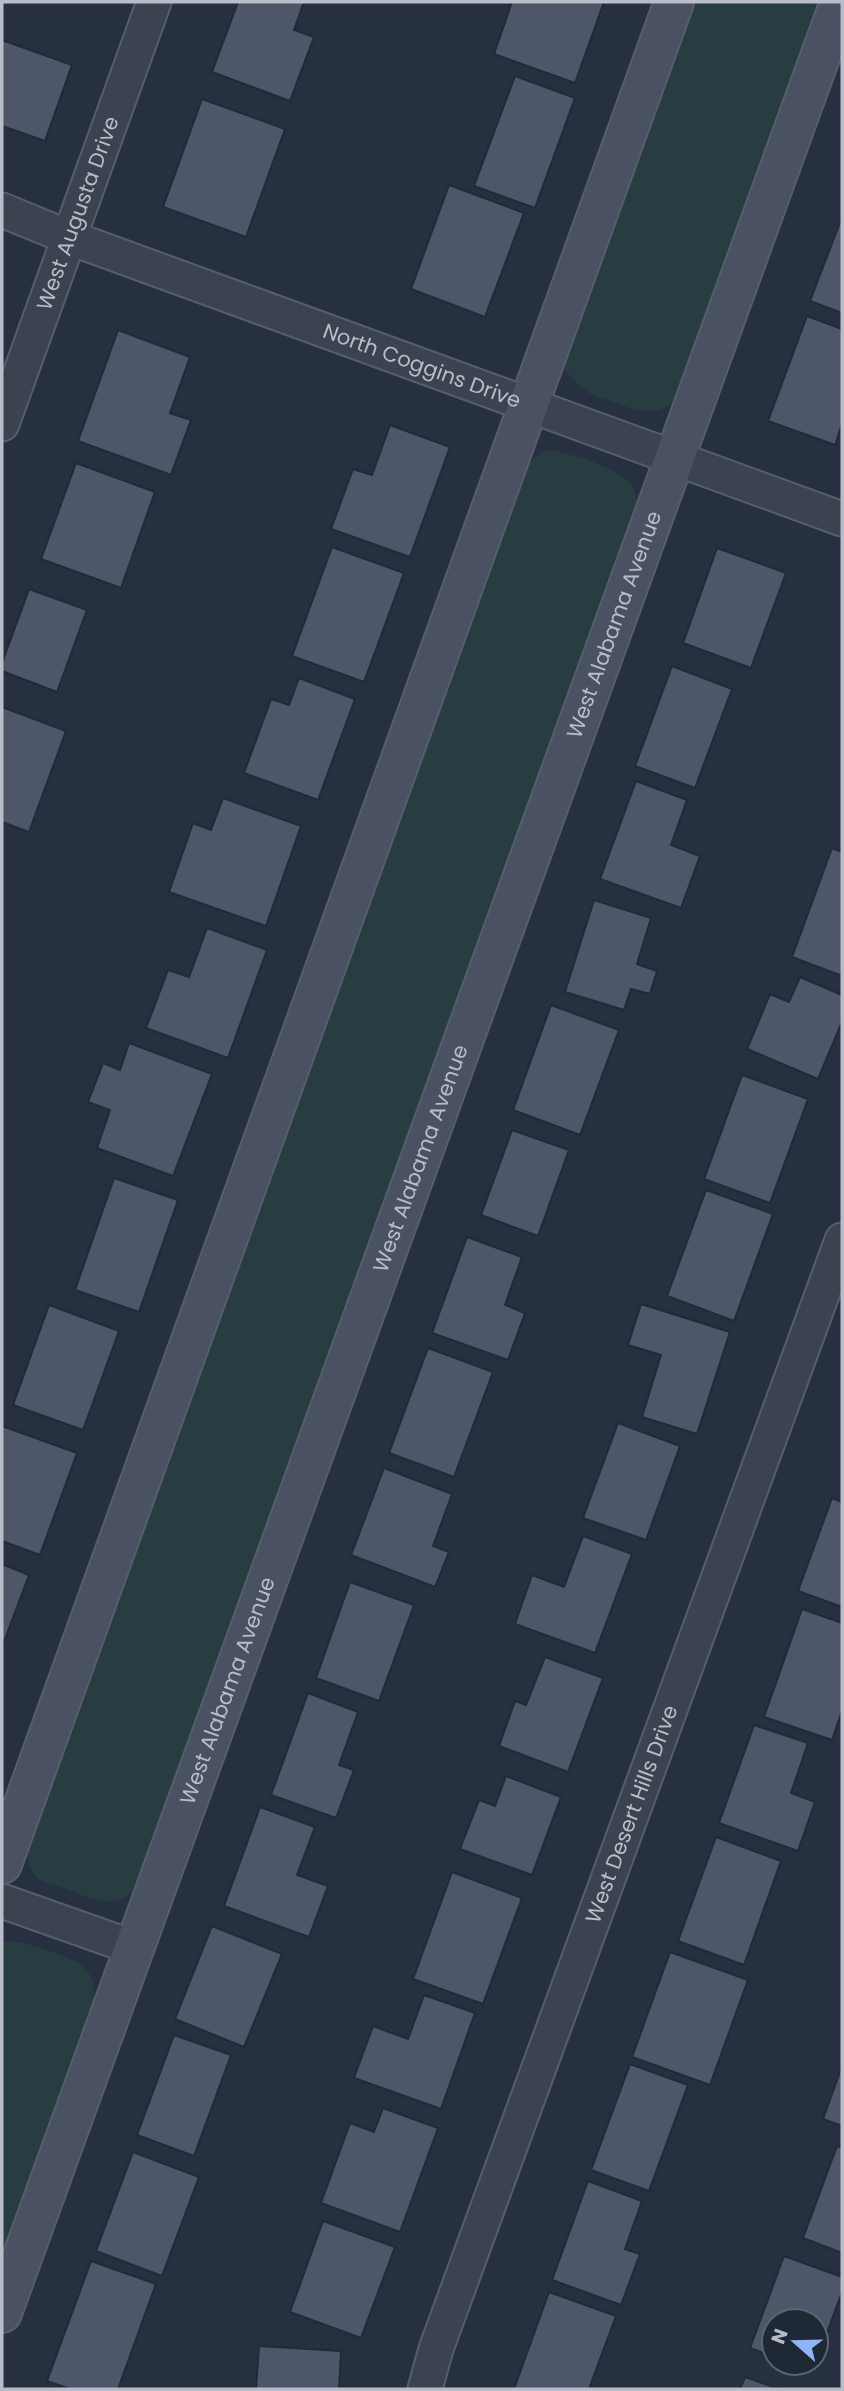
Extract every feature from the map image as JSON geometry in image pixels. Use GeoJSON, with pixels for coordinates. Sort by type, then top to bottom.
{"type":"FeatureCollection","features":[{"type":"Feature","properties":{"kind":"street","name":"West Augusta Drive"},"geometry":{"type":"LineString","coordinates":[[2,424],[154,2]]}},
{"type":"Feature","properties":{"kind":"street"},"geometry":{"type":"LineString","coordinates":[[2,1864],[674,2]]}},
{"type":"Feature","properties":{"kind":"street","name":"West Alabama Avenue"},"geometry":{"type":"LineString","coordinates":[[2,2313],[840,2]]}},
{"type":"Feature","properties":{"kind":"street","name":"North Coggins Drive"},"geometry":{"type":"LineString","coordinates":[[2,210],[68,237],[527,406],[842,519]]}},
{"type":"Feature","properties":{"kind":"street","name":"West Desert Hills Drive"},"geometry":{"type":"LineString","coordinates":[[425,2389],[446,2323],[842,1240]]}},
{"type":"Feature","properties":{"kind":"street"},"geometry":{"type":"LineString","coordinates":[[2,1901],[135,1948]]}},
{"type":"Feature","properties":{"kind":"green space"},"geometry":{"type":"Polygon","coordinates":[[[693,2],[821,2],[678,393],[665,408],[657,411],[639,410],[587,392],[563,368],[693,2]]]}},
{"type":"Feature","properties":{"kind":"green space"},"geometry":{"type":"Polygon","coordinates":[[[554,450],[596,463],[617,473],[631,485],[638,512],[138,1881],[131,1892],[115,1901],[86,1897],[40,1880],[32,1871],[26,1850],[526,465],[543,452],[554,450]]]}},
{"type":"Feature","properties":{"kind":"green space"},"geometry":{"type":"Polygon","coordinates":[[[11,1941],[48,1950],[81,1965],[91,1976],[94,1994],[93,2006],[2,2259],[2,1943],[11,1941]]]}},
{"type":"Feature","properties":{"kind":"building"},"geometry":{"type":"Polygon","coordinates":[[[238,2],[304,2],[294,30],[314,37],[290,101],[212,72],[238,2]]]}},
{"type":"Feature","properties":{"kind":"building"},"geometry":{"type":"Polygon","coordinates":[[[512,2],[604,2],[575,83],[494,54],[512,2]]]}},
{"type":"Feature","properties":{"kind":"building"},"geometry":{"type":"Polygon","coordinates":[[[2,40],[72,65],[45,141],[2,126],[2,40]]]}},
{"type":"Feature","properties":{"kind":"building"},"geometry":{"type":"Polygon","coordinates":[[[515,76],[575,98],[535,208],[474,186],[515,76]]]}},
{"type":"Feature","properties":{"kind":"building"},"geometry":{"type":"Polygon","coordinates":[[[202,99],[285,129],[246,237],[163,207],[202,99]]]}},
{"type":"Feature","properties":{"kind":"building"},"geometry":{"type":"Polygon","coordinates":[[[449,185],[524,213],[485,317],[411,289],[449,185]]]}},
{"type":"Feature","properties":{"kind":"building"},"geometry":{"type":"Polygon","coordinates":[[[842,217],[842,313],[810,301],[842,217]]]}},
{"type":"Feature","properties":{"kind":"building"},"geometry":{"type":"Polygon","coordinates":[[[807,316],[842,329],[842,424],[835,445],[768,421],[807,316]]]}},
{"type":"Feature","properties":{"kind":"building"},"geometry":{"type":"Polygon","coordinates":[[[118,330],[190,357],[170,413],[191,420],[171,475],[78,441],[118,330]]]}},
{"type":"Feature","properties":{"kind":"building"},"geometry":{"type":"Polygon","coordinates":[[[390,425],[450,447],[410,557],[331,529],[353,469],[372,475],[390,425]]]}},
{"type":"Feature","properties":{"kind":"building"},"geometry":{"type":"Polygon","coordinates":[[[76,463],[155,492],[121,588],[41,559],[76,463]]]}},
{"type":"Feature","properties":{"kind":"building"},"geometry":{"type":"Polygon","coordinates":[[[332,547],[404,573],[364,682],[292,656],[332,547]]]}},
{"type":"Feature","properties":{"kind":"building"},"geometry":{"type":"Polygon","coordinates":[[[717,548],[786,573],[751,668],[683,643],[717,548]]]}},
{"type":"Feature","properties":{"kind":"building"},"geometry":{"type":"Polygon","coordinates":[[[29,589],[87,610],[57,692],[2,671],[2,663],[29,589]]]}},
{"type":"Feature","properties":{"kind":"building"},"geometry":{"type":"Polygon","coordinates":[[[672,666],[732,689],[695,788],[635,766],[672,666]]]}},
{"type":"Feature","properties":{"kind":"building"},"geometry":{"type":"Polygon","coordinates":[[[299,678],[355,699],[318,800],[244,773],[271,699],[289,705],[299,678]]]}},
{"type":"Feature","properties":{"kind":"building"},"geometry":{"type":"Polygon","coordinates":[[[2,707],[66,731],[29,832],[2,822],[2,707]]]}},
{"type":"Feature","properties":{"kind":"building"},"geometry":{"type":"Polygon","coordinates":[[[636,781],[687,800],[671,845],[700,856],[681,908],[600,879],[636,781]]]}},
{"type":"Feature","properties":{"kind":"building"},"geometry":{"type":"Polygon","coordinates":[[[223,798],[301,826],[266,926],[169,892],[193,823],[211,830],[223,798]]]}},
{"type":"Feature","properties":{"kind":"building"},"geometry":{"type":"Polygon","coordinates":[[[832,848],[842,852],[842,976],[792,957],[832,848]]]}},
{"type":"Feature","properties":{"kind":"building"},"geometry":{"type":"Polygon","coordinates":[[[594,900],[651,918],[637,964],[657,971],[650,994],[631,989],[624,1010],[565,992],[594,900]]]}},
{"type":"Feature","properties":{"kind":"building"},"geometry":{"type":"Polygon","coordinates":[[[207,928],[267,950],[228,1058],[146,1028],[168,970],[189,977],[207,928]]]}},
{"type":"Feature","properties":{"kind":"building"},"geometry":{"type":"Polygon","coordinates":[[[800,977],[842,995],[842,1022],[818,1079],[747,1049],[770,994],[789,1002],[800,977]]]}},
{"type":"Feature","properties":{"kind":"building"},"geometry":{"type":"Polygon","coordinates":[[[551,1005],[619,1030],[580,1135],[513,1110],[551,1005]]]}},
{"type":"Feature","properties":{"kind":"building"},"geometry":{"type":"Polygon","coordinates":[[[129,1043],[212,1074],[173,1176],[97,1148],[110,1110],[88,1102],[103,1063],[120,1070],[129,1043]]]}},
{"type":"Feature","properties":{"kind":"building"},"geometry":{"type":"Polygon","coordinates":[[[742,1075],[808,1099],[770,1203],[704,1179],[742,1075]]]}},
{"type":"Feature","properties":{"kind":"building"},"geometry":{"type":"Polygon","coordinates":[[[512,1130],[569,1150],[538,1236],[481,1215],[512,1130]]]}},
{"type":"Feature","properties":{"kind":"building"},"geometry":{"type":"Polygon","coordinates":[[[114,1178],[178,1200],[139,1312],[75,1290],[114,1178]]]}},
{"type":"Feature","properties":{"kind":"building"},"geometry":{"type":"Polygon","coordinates":[[[706,1190],[773,1214],[734,1321],[667,1296],[706,1190]]]}},
{"type":"Feature","properties":{"kind":"building"},"geometry":{"type":"Polygon","coordinates":[[[467,1237],[522,1257],[505,1305],[525,1313],[508,1360],[432,1333],[467,1237]]]}},
{"type":"Feature","properties":{"kind":"building"},"geometry":{"type":"Polygon","coordinates":[[[641,1304],[730,1332],[697,1434],[642,1417],[661,1355],[628,1345],[641,1304]]]}},
{"type":"Feature","properties":{"kind":"building"},"geometry":{"type":"Polygon","coordinates":[[[49,1305],[119,1331],[83,1430],[13,1405],[49,1305]]]}},
{"type":"Feature","properties":{"kind":"building"},"geometry":{"type":"Polygon","coordinates":[[[428,1348],[493,1372],[454,1477],[389,1453],[428,1348]]]}},
{"type":"Feature","properties":{"kind":"building"},"geometry":{"type":"Polygon","coordinates":[[[618,1423],[680,1446],[646,1540],[583,1518],[618,1423]]]}},
{"type":"Feature","properties":{"kind":"building"},"geometry":{"type":"Polygon","coordinates":[[[2,1426],[77,1453],[40,1555],[2,1541],[2,1426]]]}},
{"type":"Feature","properties":{"kind":"building"},"geometry":{"type":"Polygon","coordinates":[[[384,1468],[452,1494],[433,1546],[449,1552],[435,1587],[351,1555],[384,1468]]]}},
{"type":"Feature","properties":{"kind":"building"},"geometry":{"type":"Polygon","coordinates":[[[832,1498],[842,1502],[842,1607],[798,1591],[832,1498]]]}},
{"type":"Feature","properties":{"kind":"building"},"geometry":{"type":"Polygon","coordinates":[[[583,1536],[632,1554],[595,1653],[515,1624],[532,1575],[564,1587],[583,1536]]]}},
{"type":"Feature","properties":{"kind":"building"},"geometry":{"type":"Polygon","coordinates":[[[2,1564],[29,1575],[2,1647],[2,1564]]]}},
{"type":"Feature","properties":{"kind":"building"},"geometry":{"type":"Polygon","coordinates":[[[350,1582],[414,1605],[379,1701],[316,1678],[350,1582]]]}},
{"type":"Feature","properties":{"kind":"building"},"geometry":{"type":"Polygon","coordinates":[[[802,1609],[842,1623],[842,1711],[832,1740],[764,1717],[802,1609]]]}},
{"type":"Feature","properties":{"kind":"building"},"geometry":{"type":"Polygon","coordinates":[[[545,1657],[603,1678],[568,1772],[499,1746],[515,1701],[526,1705],[545,1657]]]}},
{"type":"Feature","properties":{"kind":"building"},"geometry":{"type":"Polygon","coordinates":[[[308,1693],[358,1712],[339,1765],[354,1770],[336,1818],[271,1795],[308,1693]]]}},
{"type":"Feature","properties":{"kind":"building"},"geometry":{"type":"Polygon","coordinates":[[[754,1725],[808,1743],[791,1793],[815,1802],[798,1851],[719,1823],[754,1725]]]}},
{"type":"Feature","properties":{"kind":"building"},"geometry":{"type":"Polygon","coordinates":[[[506,1776],[561,1797],[532,1875],[460,1849],[479,1800],[495,1806],[506,1776]]]}},
{"type":"Feature","properties":{"kind":"building"},"geometry":{"type":"Polygon","coordinates":[[[260,1807],[315,1827],[297,1875],[328,1886],[309,1937],[224,1906],[260,1807]]]}},
{"type":"Feature","properties":{"kind":"building"},"geometry":{"type":"Polygon","coordinates":[[[716,1837],[781,1861],[744,1965],[678,1941],[716,1837]]]}},
{"type":"Feature","properties":{"kind":"building"},"geometry":{"type":"Polygon","coordinates":[[[452,1872],[522,1898],[483,2004],[413,1979],[452,1872]]]}},
{"type":"Feature","properties":{"kind":"building"},"geometry":{"type":"Polygon","coordinates":[[[212,1926],[282,1954],[244,2047],[175,2019],[212,1926]]]}},
{"type":"Feature","properties":{"kind":"building"},"geometry":{"type":"Polygon","coordinates":[[[670,1952],[748,1980],[710,2085],[632,2057],[670,1952]]]}},
{"type":"Feature","properties":{"kind":"building"},"geometry":{"type":"Polygon","coordinates":[[[424,1995],[475,2013],[441,2109],[354,2078],[373,2026],[408,2039],[424,1995]]]}},
{"type":"Feature","properties":{"kind":"building"},"geometry":{"type":"Polygon","coordinates":[[[174,2035],[231,2055],[194,2156],[137,2135],[174,2035]]]}},
{"type":"Feature","properties":{"kind":"building"},"geometry":{"type":"Polygon","coordinates":[[[630,2064],[688,2085],[649,2191],[591,2170],[630,2064]]]}},
{"type":"Feature","properties":{"kind":"building"},"geometry":{"type":"Polygon","coordinates":[[[842,2070],[842,2126],[823,2119],[842,2070]]]}},
{"type":"Feature","properties":{"kind":"building"},"geometry":{"type":"Polygon","coordinates":[[[383,2108],[438,2128],[400,2232],[321,2203],[350,2123],[374,2132],[383,2108]]]}},
{"type":"Feature","properties":{"kind":"building"},"geometry":{"type":"Polygon","coordinates":[[[837,2146],[842,2148],[842,2253],[803,2238],[837,2146]]]}},
{"type":"Feature","properties":{"kind":"building"},"geometry":{"type":"Polygon","coordinates":[[[133,2152],[199,2177],[162,2276],[96,2251],[133,2152]]]}},
{"type":"Feature","properties":{"kind":"building"},"geometry":{"type":"Polygon","coordinates":[[[588,2181],[642,2201],[625,2249],[640,2254],[621,2305],[552,2280],[588,2181]]]}},
{"type":"Feature","properties":{"kind":"building"},"geometry":{"type":"Polygon","coordinates":[[[323,2221],[395,2247],[361,2338],[290,2312],[323,2221]]]}},
{"type":"Feature","properties":{"kind":"building"},"geometry":{"type":"Polygon","coordinates":[[[784,2256],[842,2277],[842,2292],[830,2325],[830,2307],[765,2307],[784,2256]]]}},
{"type":"Feature","properties":{"kind":"building"},"geometry":{"type":"Polygon","coordinates":[[[91,2261],[156,2284],[118,2389],[70,2389],[47,2381],[91,2261]]]}},
{"type":"Feature","properties":{"kind":"building"},"geometry":{"type":"Polygon","coordinates":[[[549,2292],[616,2316],[589,2389],[514,2389],[549,2292]]]}},
{"type":"Feature","properties":{"kind":"building"},"geometry":{"type":"Polygon","coordinates":[[[760,2321],[760,2352],[750,2348],[760,2321]]]}},
{"type":"Feature","properties":{"kind":"building"},"geometry":{"type":"Polygon","coordinates":[[[259,2346],[341,2351],[339,2389],[256,2389],[259,2346]]]}},
{"type":"Feature","properties":{"kind":"building"},"geometry":{"type":"Polygon","coordinates":[[[745,2377],[779,2389],[740,2389],[745,2377]]]}}]}
